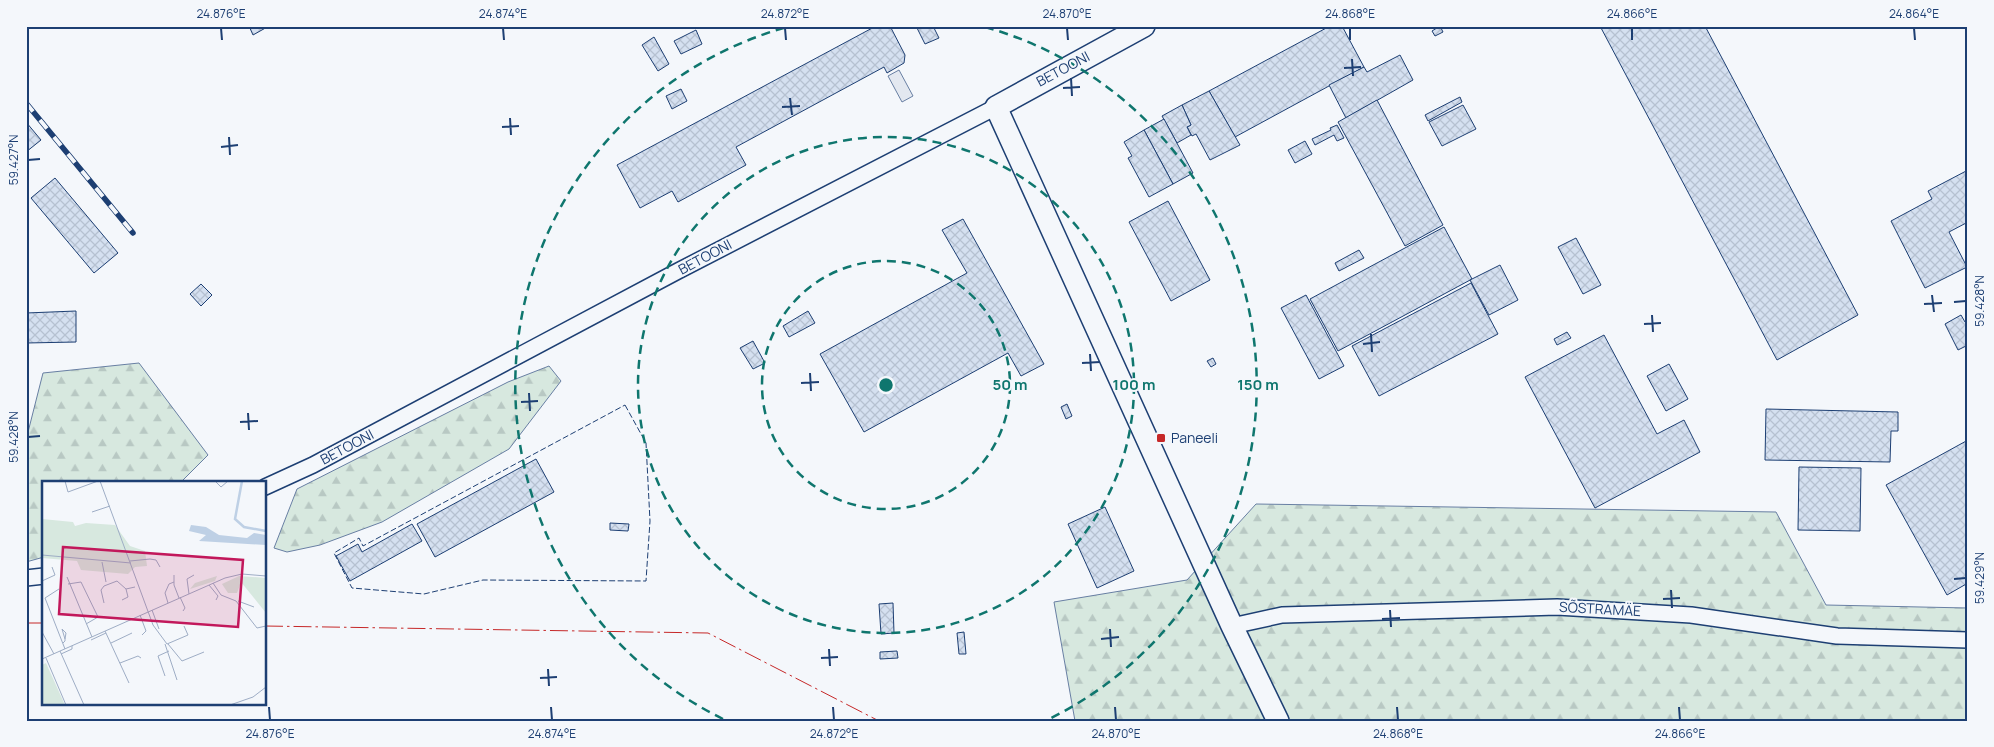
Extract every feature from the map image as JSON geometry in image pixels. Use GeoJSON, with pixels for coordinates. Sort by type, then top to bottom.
{"type":"FeatureCollection","features":[{"type":"Feature","properties":{"kind":"street","name":"BETOONI"},"geometry":{"type":"LineString","coordinates":[[266,488],[313,465],[695,262],[996,107],[1144,26]]}},
{"type":"Feature","properties":{"kind":"street"},"geometry":{"type":"LineString","coordinates":[[996,107],[1232,626],[1278,721]]}},
{"type":"Feature","properties":{"kind":"street"},"geometry":{"type":"LineString","coordinates":[[26,578],[42,576]]}},
{"type":"Feature","properties":{"kind":"street","name":"SÕSTRAMÄE"},"geometry":{"type":"LineString","coordinates":[[1232,626],[1282,616],[1557,606],[1691,615],[1837,636],[1968,640]]}},
{"type":"Feature","properties":{"kind":"green space"},"geometry":{"type":"Polygon","coordinates":[[[139,363],[208,455],[182,481],[42,481],[42,558],[26,562],[26,440],[43,373],[139,363]]]}},
{"type":"Feature","properties":{"kind":"green space"},"geometry":{"type":"Polygon","coordinates":[[[549,366],[561,381],[509,449],[382,522],[320,545],[287,552],[274,548],[297,489],[508,382],[549,366]]]}},
{"type":"Feature","properties":{"kind":"green space"},"geometry":{"type":"Polygon","coordinates":[[[1256,504],[1776,512],[1826,605],[1968,608],[1968,721],[1075,721],[1054,602],[1187,580],[1256,504]]]}},
{"type":"Feature","properties":{"kind":"shaded area"},"geometry":{"type":"Polygon","coordinates":[[[899,70],[913,96],[902,102],[888,76],[899,70]]]}},
{"type":"Feature","properties":{"kind":"building"},"geometry":{"type":"Polygon","coordinates":[[[249,26],[269,26],[253,35],[249,26]]]}},
{"type":"Feature","properties":{"kind":"building"},"geometry":{"type":"Polygon","coordinates":[[[876,26],[890,26],[905,55],[904,63],[887,73],[884,67],[736,147],[746,165],[678,202],[672,191],[640,208],[617,165],[876,26]]]}},
{"type":"Feature","properties":{"kind":"building"},"geometry":{"type":"Polygon","coordinates":[[[916,26],[933,26],[939,38],[925,44],[916,26]]]}},
{"type":"Feature","properties":{"kind":"building"},"geometry":{"type":"Polygon","coordinates":[[[1330,26],[1342,26],[1364,67],[1235,137],[1209,91],[1330,26]]]}},
{"type":"Feature","properties":{"kind":"building"},"geometry":{"type":"Polygon","coordinates":[[[1440,26],[1443,32],[1435,36],[1432,31],[1440,26]]]}},
{"type":"Feature","properties":{"kind":"building"},"geometry":{"type":"Polygon","coordinates":[[[1600,26],[1705,26],[1858,315],[1777,360],[1600,26]]]}},
{"type":"Feature","properties":{"kind":"building"},"geometry":{"type":"Polygon","coordinates":[[[696,30],[702,44],[681,54],[674,41],[696,30]]]}},
{"type":"Feature","properties":{"kind":"building"},"geometry":{"type":"Polygon","coordinates":[[[654,37],[669,64],[658,71],[642,45],[654,37]]]}},
{"type":"Feature","properties":{"kind":"building"},"geometry":{"type":"Polygon","coordinates":[[[1400,55],[1413,80],[1346,118],[1329,85],[1364,67],[1367,72],[1400,55]]]}},
{"type":"Feature","properties":{"kind":"building"},"geometry":{"type":"Polygon","coordinates":[[[681,89],[687,101],[672,109],[666,96],[681,89]]]}},
{"type":"Feature","properties":{"kind":"building"},"geometry":{"type":"Polygon","coordinates":[[[1209,91],[1240,145],[1210,160],[1196,134],[1192,136],[1187,127],[1191,125],[1182,105],[1209,91]]]}},
{"type":"Feature","properties":{"kind":"building"},"geometry":{"type":"Polygon","coordinates":[[[1460,97],[1462,102],[1428,121],[1425,115],[1460,97]]]}},
{"type":"Feature","properties":{"kind":"building"},"geometry":{"type":"Polygon","coordinates":[[[1377,100],[1443,225],[1405,246],[1338,122],[1377,100]]]}},
{"type":"Feature","properties":{"kind":"building"},"geometry":{"type":"Polygon","coordinates":[[[1182,105],[1191,125],[1187,127],[1191,135],[1177,143],[1162,116],[1182,105]]]}},
{"type":"Feature","properties":{"kind":"building"},"geometry":{"type":"Polygon","coordinates":[[[1463,105],[1476,129],[1442,146],[1429,122],[1463,105]]]}},
{"type":"Feature","properties":{"kind":"building"},"geometry":{"type":"Polygon","coordinates":[[[1164,119],[1193,173],[1173,184],[1144,130],[1164,119]]]}},
{"type":"Feature","properties":{"kind":"building"},"geometry":{"type":"Polygon","coordinates":[[[26,122],[41,140],[26,152],[26,122]]]}},
{"type":"Feature","properties":{"kind":"building"},"geometry":{"type":"Polygon","coordinates":[[[1337,125],[1344,138],[1337,141],[1334,135],[1315,145],[1312,139],[1337,125]]]}},
{"type":"Feature","properties":{"kind":"building"},"geometry":{"type":"Polygon","coordinates":[[[1144,130],[1173,184],[1149,197],[1128,158],[1132,156],[1124,142],[1144,130]]]}},
{"type":"Feature","properties":{"kind":"building"},"geometry":{"type":"Polygon","coordinates":[[[1305,141],[1312,154],[1295,163],[1288,150],[1305,141]]]}},
{"type":"Feature","properties":{"kind":"building"},"geometry":{"type":"Polygon","coordinates":[[[1968,170],[1968,222],[1949,232],[1967,267],[1925,288],[1891,221],[1932,199],[1928,191],[1968,170]]]}},
{"type":"Feature","properties":{"kind":"building"},"geometry":{"type":"Polygon","coordinates":[[[55,178],[118,253],[94,273],[31,198],[55,178]]]}},
{"type":"Feature","properties":{"kind":"building"},"geometry":{"type":"Polygon","coordinates":[[[1168,201],[1210,280],[1171,301],[1129,222],[1168,201]]]}},
{"type":"Feature","properties":{"kind":"building"},"geometry":{"type":"Polygon","coordinates":[[[963,219],[1044,364],[1021,376],[1008,353],[864,432],[820,354],[967,273],[942,230],[963,219]]]}},
{"type":"Feature","properties":{"kind":"building"},"geometry":{"type":"Polygon","coordinates":[[[1444,227],[1472,279],[1338,351],[1310,299],[1444,227]]]}},
{"type":"Feature","properties":{"kind":"building"},"geometry":{"type":"Polygon","coordinates":[[[1576,238],[1601,285],[1583,294],[1558,247],[1576,238]]]}},
{"type":"Feature","properties":{"kind":"building"},"geometry":{"type":"Polygon","coordinates":[[[1359,250],[1364,258],[1339,271],[1335,263],[1359,250]]]}},
{"type":"Feature","properties":{"kind":"building"},"geometry":{"type":"Polygon","coordinates":[[[1500,265],[1518,300],[1489,315],[1470,280],[1500,265]]]}},
{"type":"Feature","properties":{"kind":"building"},"geometry":{"type":"Polygon","coordinates":[[[1471,283],[1498,334],[1379,396],[1352,346],[1471,283]]]}},
{"type":"Feature","properties":{"kind":"building"},"geometry":{"type":"Polygon","coordinates":[[[201,284],[212,295],[201,306],[190,294],[201,284]]]}},
{"type":"Feature","properties":{"kind":"building"},"geometry":{"type":"Polygon","coordinates":[[[1306,295],[1344,366],[1319,379],[1281,308],[1306,295]]]}},
{"type":"Feature","properties":{"kind":"building"},"geometry":{"type":"Polygon","coordinates":[[[76,311],[76,342],[26,343],[26,313],[76,311]]]}},
{"type":"Feature","properties":{"kind":"building"},"geometry":{"type":"Polygon","coordinates":[[[808,311],[815,323],[789,337],[783,326],[808,311]]]}},
{"type":"Feature","properties":{"kind":"building"},"geometry":{"type":"Polygon","coordinates":[[[1961,315],[1965,322],[1968,320],[1968,345],[1958,350],[1945,324],[1961,315]]]}},
{"type":"Feature","properties":{"kind":"building"},"geometry":{"type":"Polygon","coordinates":[[[1567,332],[1571,338],[1557,345],[1554,339],[1567,332]]]}},
{"type":"Feature","properties":{"kind":"building"},"geometry":{"type":"Polygon","coordinates":[[[1604,335],[1657,434],[1684,420],[1700,452],[1595,508],[1525,377],[1604,335]]]}},
{"type":"Feature","properties":{"kind":"building"},"geometry":{"type":"Polygon","coordinates":[[[753,341],[765,363],[753,369],[740,348],[753,341]]]}},
{"type":"Feature","properties":{"kind":"building"},"geometry":{"type":"Polygon","coordinates":[[[1213,358],[1216,364],[1211,367],[1207,361],[1213,358]]]}},
{"type":"Feature","properties":{"kind":"building"},"geometry":{"type":"Polygon","coordinates":[[[1669,364],[1688,399],[1666,411],[1647,376],[1669,364]]]}},
{"type":"Feature","properties":{"kind":"building"},"geometry":{"type":"Polygon","coordinates":[[[1067,404],[1072,416],[1066,419],[1061,407],[1067,404]]]}},
{"type":"Feature","properties":{"kind":"building"},"geometry":{"type":"Polygon","coordinates":[[[1766,409],[1898,412],[1898,431],[1891,431],[1890,462],[1765,460],[1766,409]]]}},
{"type":"Feature","properties":{"kind":"building"},"geometry":{"type":"Polygon","coordinates":[[[1968,440],[1968,583],[1947,595],[1886,485],[1968,440]]]}},
{"type":"Feature","properties":{"kind":"building"},"geometry":{"type":"Polygon","coordinates":[[[536,459],[554,492],[435,557],[417,524],[536,459]]]}},
{"type":"Feature","properties":{"kind":"building"},"geometry":{"type":"Polygon","coordinates":[[[1799,467],[1861,468],[1860,531],[1798,530],[1799,467]]]}},
{"type":"Feature","properties":{"kind":"building"},"geometry":{"type":"Polygon","coordinates":[[[1105,507],[1134,571],[1097,588],[1068,524],[1105,507]]]}},
{"type":"Feature","properties":{"kind":"building"},"geometry":{"type":"Polygon","coordinates":[[[610,523],[629,524],[628,531],[610,530],[610,523]]]}},
{"type":"Feature","properties":{"kind":"building"},"geometry":{"type":"Polygon","coordinates":[[[412,524],[422,541],[350,581],[336,556],[358,544],[362,552],[412,524]]]}},
{"type":"Feature","properties":{"kind":"building"},"geometry":{"type":"Polygon","coordinates":[[[893,603],[894,633],[881,634],[879,604],[893,603]]]}},
{"type":"Feature","properties":{"kind":"building"},"geometry":{"type":"Polygon","coordinates":[[[964,632],[966,654],[959,654],[957,633],[964,632]]]}},
{"type":"Feature","properties":{"kind":"building"},"geometry":{"type":"Polygon","coordinates":[[[897,651],[898,658],[880,659],[880,652],[897,651]]]}},
{"type":"Feature","properties":{"kind":"railway"},"geometry":{"type":"LineString","coordinates":[[26,103],[133,233]]}},
{"type":"Feature","properties":{"kind":"fence"},"geometry":{"type":"LineString","coordinates":[[625,405],[646,443],[650,521],[646,581],[483,580],[424,594],[352,588],[334,553],[359,538],[363,546],[625,405]]}},
{"type":"Feature","properties":{"kind":"power"},"geometry":{"type":"LineString","coordinates":[[26,623],[42,623]]}},
{"type":"Feature","properties":{"kind":"power"},"geometry":{"type":"LineString","coordinates":[[266,626],[708,633],[879,721]]}},
{"type":"Feature","properties":{"kind":"place","name":"Paneeli"},"geometry":{"type":"Point","coordinates":[1161,438]}}]}
